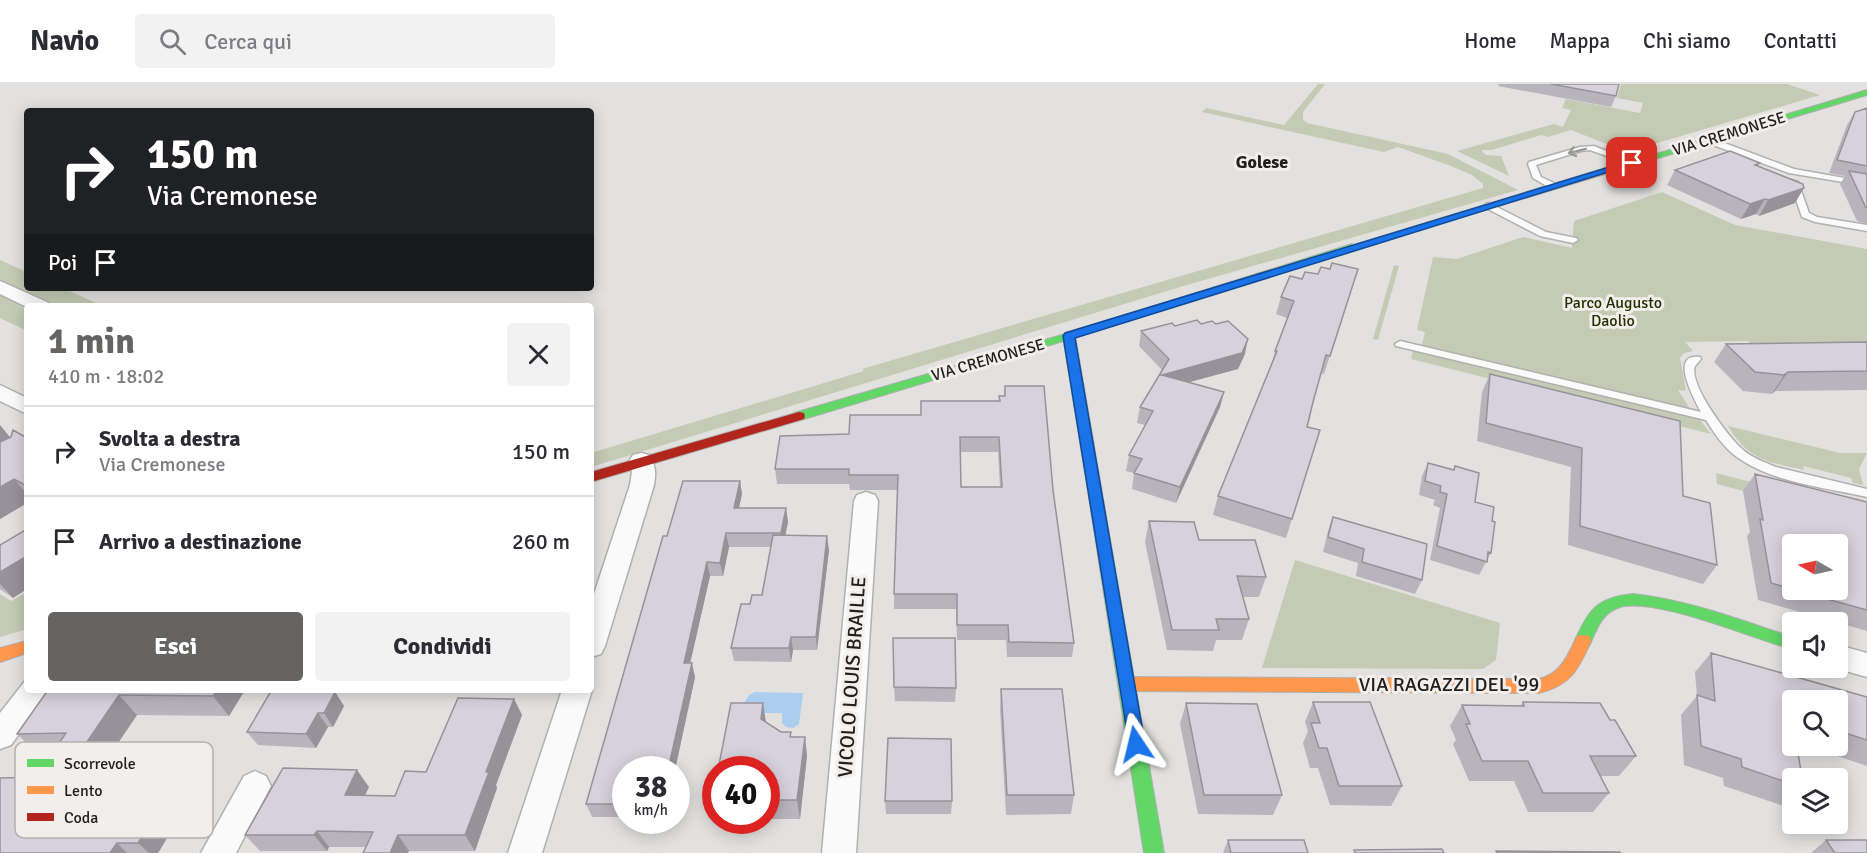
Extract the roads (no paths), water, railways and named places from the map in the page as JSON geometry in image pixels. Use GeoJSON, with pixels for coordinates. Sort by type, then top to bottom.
{"type":"FeatureCollection","features":[{"type":"Feature","properties":{"kind":"main road","name":"VIA CREMONESE"},"geometry":{"type":"LineString","coordinates":[[594,476],[1069,336],[1553,186],[1867,92]]}},
{"type":"Feature","properties":{"kind":"main road"},"geometry":{"type":"LineString","coordinates":[[1069,336],[1154,853]]}},
{"type":"Feature","properties":{"kind":"main road","name":"VIA RAGAZZI DEL '99"},"geometry":{"type":"LineString","coordinates":[[1126,684],[1494,686],[1552,684],[1565,675],[1599,610],[1618,601],[1631,599],[1663,605],[1782,640]]}},
{"type":"Feature","properties":{"kind":"main road"},"geometry":{"type":"LineString","coordinates":[[0,656],[24,648]]}},
{"type":"Feature","properties":{"kind":"street"},"geometry":{"type":"LineString","coordinates":[[0,287],[34,303]]}},
{"type":"Feature","properties":{"kind":"street"},"geometry":{"type":"LineString","coordinates":[[0,392],[24,404]]}},
{"type":"Feature","properties":{"kind":"street"},"geometry":{"type":"LineString","coordinates":[[594,637],[642,485],[644,472],[641,461]]}},
{"type":"Feature","properties":{"kind":"street","name":"VICOLO LOUIS BRAILLE"},"geometry":{"type":"LineString","coordinates":[[839,853],[866,501]]}},
{"type":"Feature","properties":{"kind":"street"},"geometry":{"type":"LineString","coordinates":[[1848,660],[1867,665]]}},
{"type":"Feature","properties":{"kind":"street"},"geometry":{"type":"LineString","coordinates":[[0,736],[34,693]]}},
{"type":"Feature","properties":{"kind":"street"},"geometry":{"type":"LineString","coordinates":[[525,853],[576,693]]}},
{"type":"Feature","properties":{"kind":"street"},"geometry":{"type":"LineString","coordinates":[[218,853],[255,786]]}},
{"type":"Feature","properties":{"kind":"lane"},"geometry":{"type":"LineString","coordinates":[[1708,140],[1796,172],[1867,184]]}},
{"type":"Feature","properties":{"kind":"lane"},"geometry":{"type":"LineString","coordinates":[[1553,186],[1537,178],[1532,164],[1580,149],[1591,148],[1632,163]]}},
{"type":"Feature","properties":{"kind":"lane"},"geometry":{"type":"LineString","coordinates":[[1757,159],[1770,171],[1795,184],[1805,214],[1815,219],[1867,228]]}},
{"type":"Feature","properties":{"kind":"lane"},"geometry":{"type":"LineString","coordinates":[[1490,206],[1543,234],[1573,240]]}},
{"type":"Feature","properties":{"kind":"lane"},"geometry":{"type":"LineString","coordinates":[[1400,344],[1711,418]]}},
{"type":"Feature","properties":{"kind":"lane"},"geometry":{"type":"LineString","coordinates":[[1696,359],[1690,363],[1690,373],[1700,399],[1711,418],[1736,449],[1760,466],[1867,493]]}},
{"type":"Feature","properties":{"kind":"water"},"geometry":{"type":"Polygon","coordinates":[[[755,692],[803,693],[799,724],[793,728],[786,727],[782,723],[782,713],[752,713],[744,706],[748,697],[755,692]]]}},
{"type":"Feature","properties":{"kind":"district","name":"Golese"},"geometry":{"type":"Point","coordinates":[1262,162]}},
{"type":"Feature","properties":{"kind":"park label","name":"Parco Augusto Daolio"},"geometry":{"type":"Point","coordinates":[1613,312]}}]}
